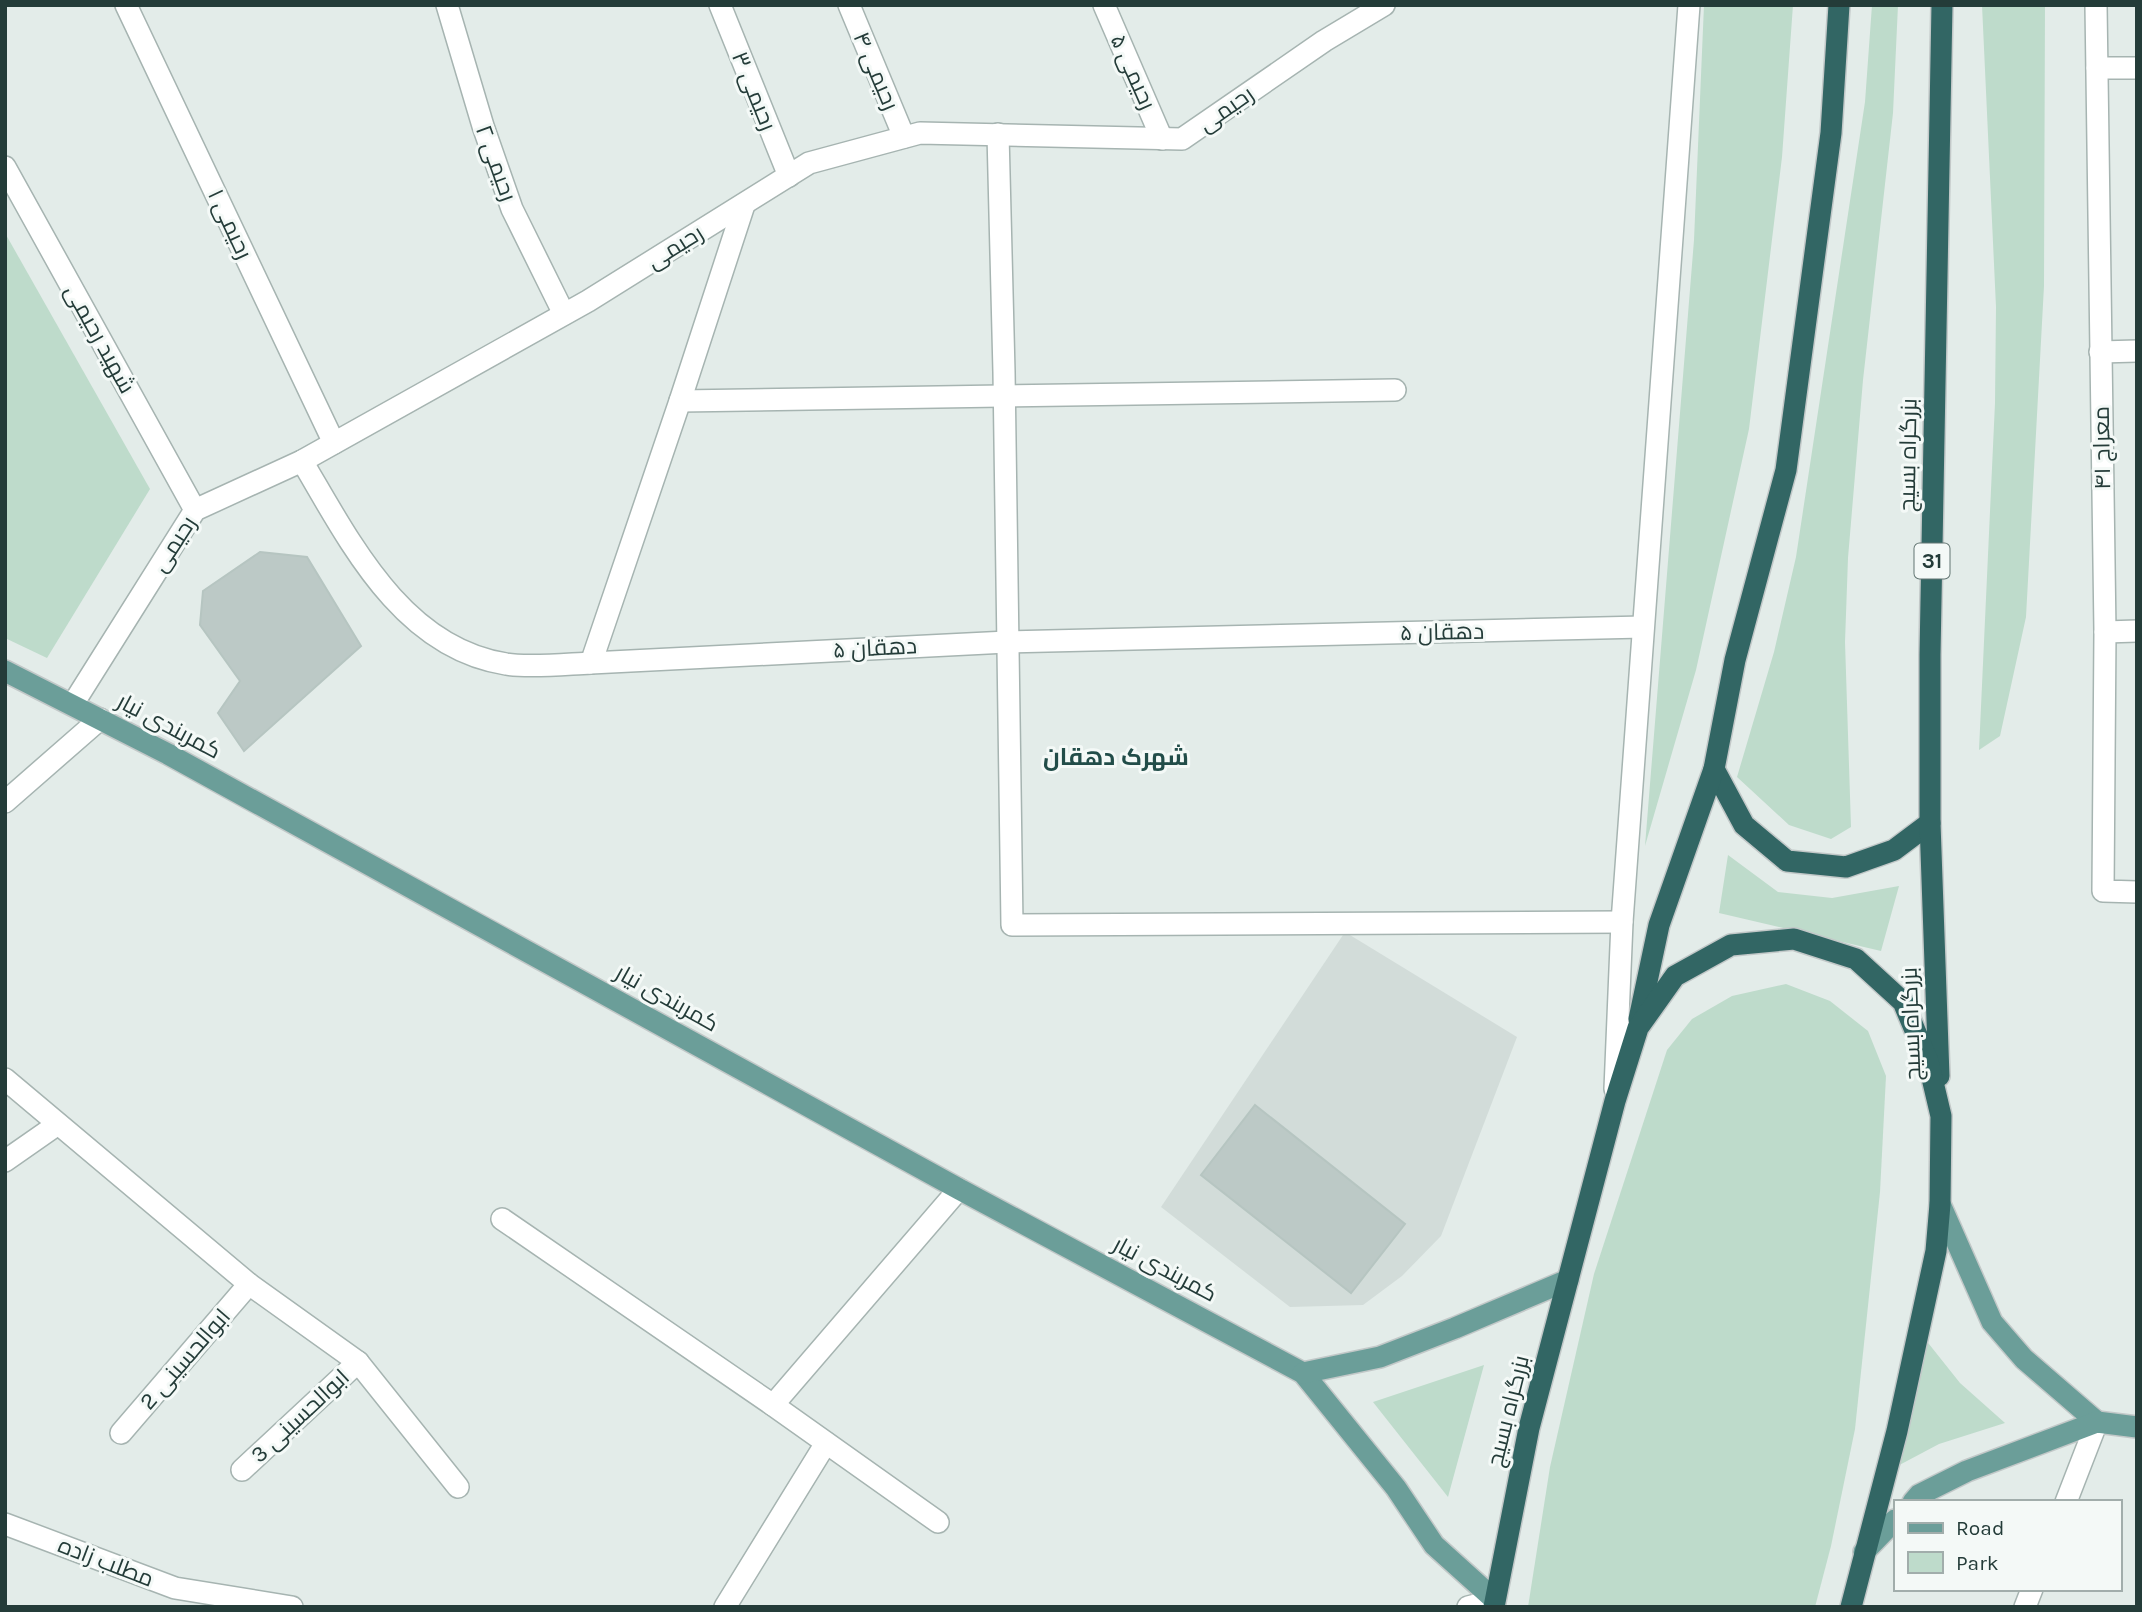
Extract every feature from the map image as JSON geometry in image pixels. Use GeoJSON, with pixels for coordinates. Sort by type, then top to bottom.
{"type":"FeatureCollection","features":[{"type":"Feature","properties":{"kind":"highway","name":"بزرگراه بسیج"},"geometry":{"type":"LineString","coordinates":[[1494,1603],[1529,1428],[1615,1101],[1637,1028],[1659,925],[1714,769],[1735,660],[1786,470],[1831,133],[1839,5]]}},
{"type":"Feature","properties":{"kind":"highway","name":"بزرگراه بسیج"},"geometry":{"type":"LineString","coordinates":[[1851,1607],[1921,1328],[1936,1251],[1940,1205],[1941,1116],[1930,823],[1930,655],[1942,5]]}},
{"type":"Feature","properties":{"kind":"highway"},"geometry":{"type":"LineString","coordinates":[[1714,769],[1744,825],[1787,861],[1846,867],[1894,850],[1930,823]]}},
{"type":"Feature","properties":{"kind":"highway","name":"بزرگراه بسیج"},"geometry":{"type":"LineString","coordinates":[[1637,1028],[1675,976],[1731,945],[1794,939],[1856,959],[1903,1002],[1928,1061],[1941,1116]]}},
{"type":"Feature","properties":{"kind":"main road","name":"کمربندی نیار"},"geometry":{"type":"LineString","coordinates":[[5,671],[73,704],[959,1189],[1303,1373]]}},
{"type":"Feature","properties":{"kind":"main road"},"geometry":{"type":"LineString","coordinates":[[1940,1205],[1992,1322],[2024,1359],[2097,1422]]}},
{"type":"Feature","properties":{"kind":"main road"},"geometry":{"type":"LineString","coordinates":[[1494,1603],[1434,1545],[1396,1488],[1303,1373],[1380,1357],[1568,1280]]}},
{"type":"Feature","properties":{"kind":"main road"},"geometry":{"type":"LineString","coordinates":[[1915,1500],[1966,1471],[2097,1422],[2137,1427]]}},
{"type":"Feature","properties":{"kind":"main road"},"geometry":{"type":"LineString","coordinates":[[1864,1552],[1894,1521]]}},
{"type":"Feature","properties":{"kind":"street","name":"رحیمی ۱"},"geometry":{"type":"LineString","coordinates":[[126,5],[334,443]]}},
{"type":"Feature","properties":{"kind":"street","name":"رحیمی ۲"},"geometry":{"type":"LineString","coordinates":[[447,5],[482,126],[512,209],[564,314]]}},
{"type":"Feature","properties":{"kind":"street","name":"رحیمی ۳"},"geometry":{"type":"LineString","coordinates":[[720,5],[789,176]]}},
{"type":"Feature","properties":{"kind":"street","name":"رحیمی ۴"},"geometry":{"type":"LineString","coordinates":[[849,5],[904,137]]}},
{"type":"Feature","properties":{"kind":"street","name":"رحیمی ۵"},"geometry":{"type":"LineString","coordinates":[[1104,5],[1163,139]]}},
{"type":"Feature","properties":{"kind":"street","name":"رحیمی"},"geometry":{"type":"LineString","coordinates":[[73,704],[195,510],[302,461],[564,314],[809,163],[920,133],[1182,139],[1324,41],[1384,5]]}},
{"type":"Feature","properties":{"kind":"street"},"geometry":{"type":"LineString","coordinates":[[1615,1101],[1622,922],[1689,5]]}},
{"type":"Feature","properties":{"kind":"street","name":"معراج ۴۱"},"geometry":{"type":"LineString","coordinates":[[2096,5],[2105,632],[2102,891],[2137,892]]}},
{"type":"Feature","properties":{"kind":"street"},"geometry":{"type":"LineString","coordinates":[[2097,68],[2137,68]]}},
{"type":"Feature","properties":{"kind":"street"},"geometry":{"type":"LineString","coordinates":[[998,134],[1013,925],[1622,922]]}},
{"type":"Feature","properties":{"kind":"street","name":"شهید رحیمی"},"geometry":{"type":"LineString","coordinates":[[5,167],[195,510]]}},
{"type":"Feature","properties":{"kind":"street"},"geometry":{"type":"LineString","coordinates":[[591,663],[744,205]]}},
{"type":"Feature","properties":{"kind":"street"},"geometry":{"type":"LineString","coordinates":[[2100,352],[2137,351]]}},
{"type":"Feature","properties":{"kind":"street"},"geometry":{"type":"LineString","coordinates":[[680,401],[1395,390]]}},
{"type":"Feature","properties":{"kind":"street","name":"دهقان ۵"},"geometry":{"type":"LineString","coordinates":[[302,461],[358,557],[411,617],[453,649],[506,665],[1007,642],[1643,627]]}},
{"type":"Feature","properties":{"kind":"street"},"geometry":{"type":"LineString","coordinates":[[2105,632],[2137,631]]}},
{"type":"Feature","properties":{"kind":"street"},"geometry":{"type":"LineString","coordinates":[[5,802],[100,719]]}},
{"type":"Feature","properties":{"kind":"street"},"geometry":{"type":"LineString","coordinates":[[5,1079],[249,1284],[358,1362],[458,1487]]}},
{"type":"Feature","properties":{"kind":"street"},"geometry":{"type":"LineString","coordinates":[[5,1161],[58,1124]]}},
{"type":"Feature","properties":{"kind":"street"},"geometry":{"type":"LineString","coordinates":[[773,1405],[959,1189]]}},
{"type":"Feature","properties":{"kind":"street"},"geometry":{"type":"LineString","coordinates":[[502,1219],[938,1522]]}},
{"type":"Feature","properties":{"kind":"street","name":"ابوالحسینی 2"},"geometry":{"type":"LineString","coordinates":[[121,1433],[249,1284]]}},
{"type":"Feature","properties":{"kind":"street","name":"ابوالحسینی 3"},"geometry":{"type":"LineString","coordinates":[[242,1470],[358,1362]]}},
{"type":"Feature","properties":{"kind":"street"},"geometry":{"type":"LineString","coordinates":[[2067,1500],[2097,1422]]}},
{"type":"Feature","properties":{"kind":"street"},"geometry":{"type":"LineString","coordinates":[[725,1607],[826,1443]]}},
{"type":"Feature","properties":{"kind":"street","name":"مطلب زاده"},"geometry":{"type":"LineString","coordinates":[[5,1524],[175,1588],[292,1607]]}},
{"type":"Feature","properties":{"kind":"street"},"geometry":{"type":"LineString","coordinates":[[1468,1607],[1494,1603]]}},
{"type":"Feature","properties":{"kind":"shaded area"},"geometry":{"type":"Polygon","coordinates":[[[1345,932],[1517,1037],[1441,1236],[1402,1276],[1363,1305],[1290,1307],[1161,1207],[1345,932]]]}},
{"type":"Feature","properties":{"kind":"green space"},"geometry":{"type":"Polygon","coordinates":[[[1704,5],[1793,5],[1782,157],[1749,429],[1696,670],[1645,846],[1694,240],[1704,5]]]}},
{"type":"Feature","properties":{"kind":"green space"},"geometry":{"type":"Polygon","coordinates":[[[1872,5],[1898,5],[1893,113],[1863,380],[1848,558],[1845,642],[1851,827],[1831,839],[1789,825],[1737,777],[1774,652],[1796,557],[1865,102],[1872,5]]]}},
{"type":"Feature","properties":{"kind":"green space"},"geometry":{"type":"Polygon","coordinates":[[[1982,5],[2045,5],[2044,286],[2026,617],[2000,736],[1979,750],[1995,403],[1996,307],[1982,5]]]}},
{"type":"Feature","properties":{"kind":"green space"},"geometry":{"type":"Polygon","coordinates":[[[5,233],[150,489],[47,658],[5,638],[5,233]]]}},
{"type":"Feature","properties":{"kind":"green space"},"geometry":{"type":"Polygon","coordinates":[[[1728,855],[1778,892],[1832,898],[1899,886],[1881,951],[1719,913],[1728,855]]]}},
{"type":"Feature","properties":{"kind":"green space"},"geometry":{"type":"Polygon","coordinates":[[[1786,984],[1830,1001],[1868,1031],[1886,1076],[1880,1192],[1855,1429],[1831,1546],[1815,1607],[1528,1607],[1550,1467],[1594,1274],[1667,1050],[1692,1019],[1732,996],[1786,984]]]}},
{"type":"Feature","properties":{"kind":"green space"},"geometry":{"type":"Polygon","coordinates":[[[1921,1334],[1960,1383],[2005,1423],[1939,1444],[1890,1470],[1921,1334]]]}},
{"type":"Feature","properties":{"kind":"green space"},"geometry":{"type":"Polygon","coordinates":[[[1484,1365],[1448,1497],[1373,1402],[1484,1365]]]}},
{"type":"Feature","properties":{"kind":"building"},"geometry":{"type":"Polygon","coordinates":[[[260,552],[307,557],[361,646],[244,751],[218,713],[240,681],[200,625],[203,591],[260,552]]]}},
{"type":"Feature","properties":{"kind":"building"},"geometry":{"type":"Polygon","coordinates":[[[1255,1105],[1405,1224],[1351,1293],[1201,1175],[1255,1105]]]}},
{"type":"Feature","properties":{"kind":"district","name":"شهرک دهقان"},"geometry":{"type":"Point","coordinates":[1116,757]}}]}
